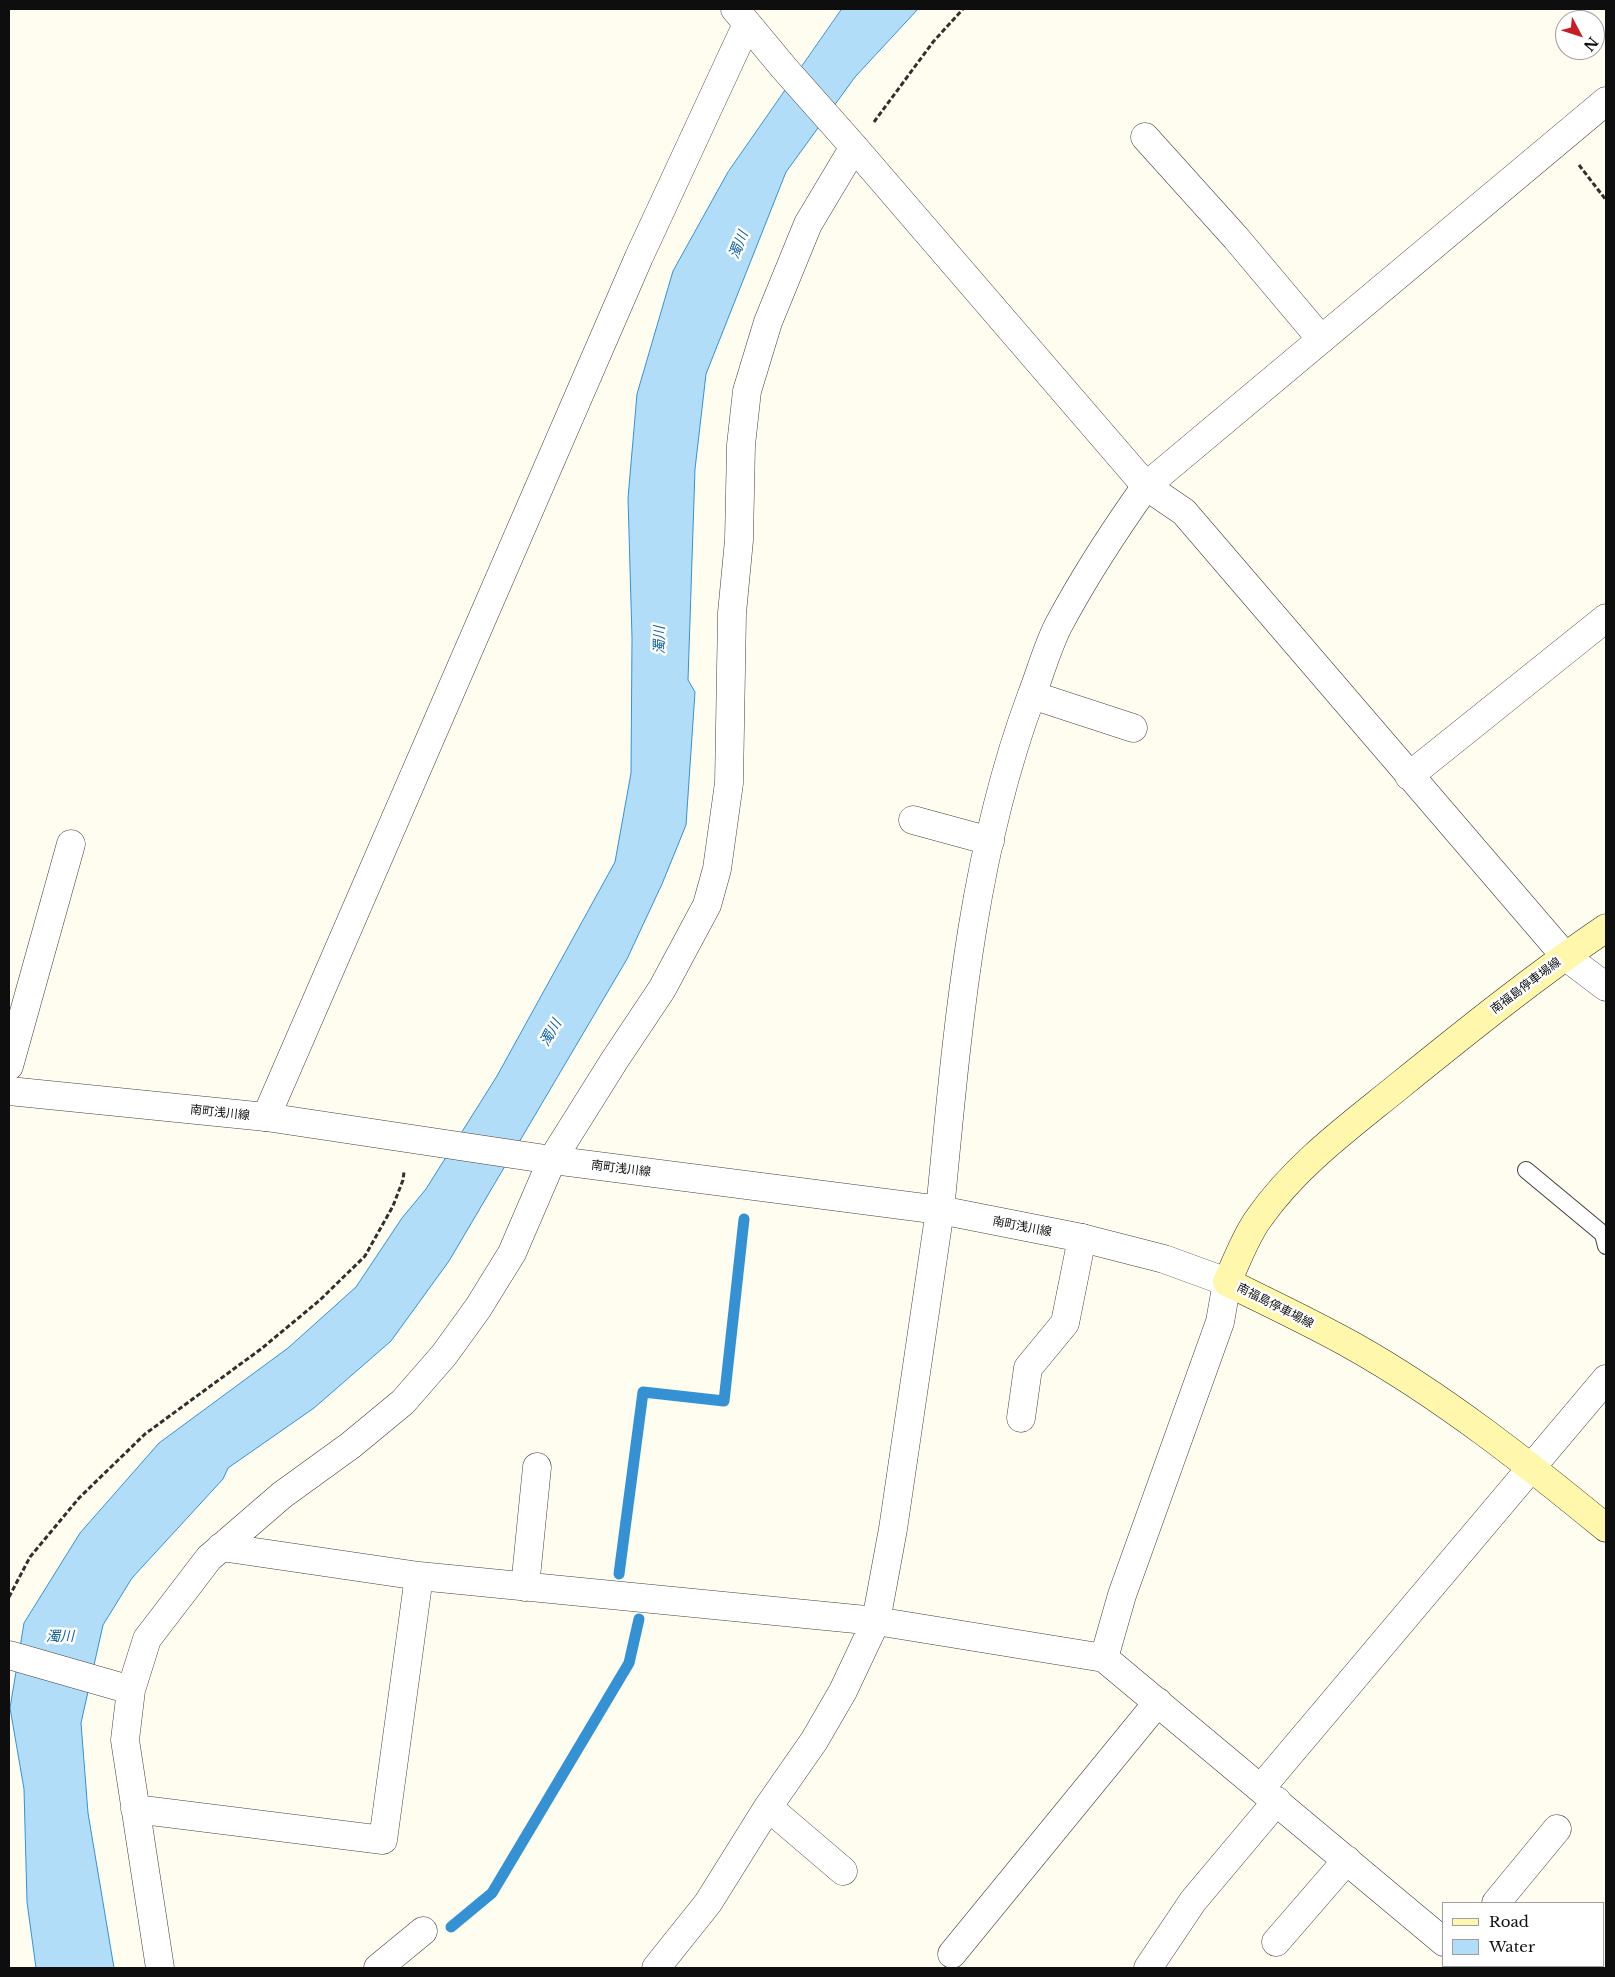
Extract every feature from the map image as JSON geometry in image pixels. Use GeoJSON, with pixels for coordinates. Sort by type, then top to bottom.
{"type":"FeatureCollection","features":[{"type":"Feature","properties":{"kind":"main road","name":"南福島停車場線"},"geometry":{"type":"LineString","coordinates":[[1606,928],[1565,956],[1488,1014],[1326,1146],[1277,1194],[1258,1219],[1227,1282],[1353,1346],[1437,1399],[1533,1468],[1606,1528]]}},
{"type":"Feature","properties":{"kind":"street"},"geometry":{"type":"LineString","coordinates":[[266,1117],[639,258],[741,17],[1146,486],[1184,512],[1565,956],[1606,987]]}},
{"type":"Feature","properties":{"kind":"street"},"geometry":{"type":"LineString","coordinates":[[656,1968],[708,1903],[768,1807],[814,1741],[843,1691],[876,1620],[893,1529],[940,1210],[957,1036],[983,867],[1014,744],[1057,627],[1103,547],[1146,486],[1606,101]]}},
{"type":"Feature","properties":{"kind":"street"},"geometry":{"type":"LineString","coordinates":[[1145,137],[1236,238],[1321,339]]}},
{"type":"Feature","properties":{"kind":"street"},"geometry":{"type":"LineString","coordinates":[[160,1968],[125,1740],[126,1689],[147,1639],[208,1558],[282,1496],[351,1445],[403,1402],[438,1362],[478,1308],[512,1252],[544,1158],[614,1061],[662,989],[707,905],[716,869],[729,784],[732,613],[739,540],[741,445],[748,391],[768,322],[846,138]]}},
{"type":"Feature","properties":{"kind":"street"},"geometry":{"type":"LineString","coordinates":[[1409,776],[1606,618]]}},
{"type":"Feature","properties":{"kind":"street"},"geometry":{"type":"LineString","coordinates":[[1032,695],[1133,728]]}},
{"type":"Feature","properties":{"kind":"street"},"geometry":{"type":"LineString","coordinates":[[913,820],[990,841]]}},
{"type":"Feature","properties":{"kind":"street"},"geometry":{"type":"LineString","coordinates":[[9,1066],[71,844]]}},
{"type":"Feature","properties":{"kind":"street","name":"南町浅川線"},"geometry":{"type":"LineString","coordinates":[[9,1091],[266,1117],[544,1158],[940,1210],[1082,1238],[1164,1259],[1227,1282]]}},
{"type":"Feature","properties":{"kind":"street"},"geometry":{"type":"LineString","coordinates":[[1021,1418],[1028,1368],[1065,1323],[1082,1238]]}},
{"type":"Feature","properties":{"kind":"street"},"geometry":{"type":"LineString","coordinates":[[1104,1658],[1122,1595],[1220,1322],[1227,1282]]}},
{"type":"Feature","properties":{"kind":"street"},"geometry":{"type":"LineString","coordinates":[[1148,1968],[1269,1794],[1606,1379]]}},
{"type":"Feature","properties":{"kind":"street"},"geometry":{"type":"LineString","coordinates":[[525,1587],[537,1467]]}},
{"type":"Feature","properties":{"kind":"street"},"geometry":{"type":"LineString","coordinates":[[221,1547],[419,1576],[876,1620],[1104,1658],[1442,1940]]}},
{"type":"Feature","properties":{"kind":"street"},"geometry":{"type":"LineString","coordinates":[[135,1809],[383,1840],[419,1576]]}},
{"type":"Feature","properties":{"kind":"street"},"geometry":{"type":"LineString","coordinates":[[9,1655],[126,1689]]}},
{"type":"Feature","properties":{"kind":"street"},"geometry":{"type":"LineString","coordinates":[[952,1954],[1158,1702]]}},
{"type":"Feature","properties":{"kind":"street"},"geometry":{"type":"LineString","coordinates":[[768,1807],[843,1871]]}},
{"type":"Feature","properties":{"kind":"street"},"geometry":{"type":"LineString","coordinates":[[1497,1902],[1557,1829]]}},
{"type":"Feature","properties":{"kind":"street"},"geometry":{"type":"LineString","coordinates":[[1276,1942],[1347,1860]]}},
{"type":"Feature","properties":{"kind":"street"},"geometry":{"type":"LineString","coordinates":[[378,1968],[423,1931]]}},
{"type":"Feature","properties":{"kind":"lane"},"geometry":{"type":"LineString","coordinates":[[1526,1170],[1603,1234],[1606,1246]]}},
{"type":"Feature","properties":{"kind":"path"},"geometry":{"type":"LineString","coordinates":[[846,138],[963,9]]}},
{"type":"Feature","properties":{"kind":"path"},"geometry":{"type":"LineString","coordinates":[[1558,140],[1606,200]]}},
{"type":"Feature","properties":{"kind":"path"},"geometry":{"type":"LineString","coordinates":[[9,1597],[30,1557],[79,1498],[146,1434],[261,1349],[320,1300],[365,1256],[393,1206],[416,1140]]}},
{"type":"Feature","properties":{"kind":"water","name":"濁川"},"geometry":{"type":"Polygon","coordinates":[[[842,9],[918,9],[855,77],[786,172],[706,374],[695,469],[688,680],[695,692],[686,825],[662,884],[627,959],[449,1261],[391,1341],[314,1408],[228,1468],[223,1479],[132,1578],[103,1625],[81,1723],[88,1813],[114,1968],[36,1968],[27,1902],[24,1789],[10,1708],[24,1623],[80,1533],[159,1443],[288,1348],[356,1287],[402,1218],[426,1189],[497,1076],[615,862],[631,773],[632,638],[628,498],[637,394],[673,271],[728,172],[842,9]]]}},
{"type":"Feature","properties":{"kind":"waterway"},"geometry":{"type":"LineString","coordinates":[[619,1574],[643,1392],[724,1401],[744,1219]]}},
{"type":"Feature","properties":{"kind":"waterway"},"geometry":{"type":"LineString","coordinates":[[451,1927],[492,1893],[629,1663],[639,1619]]}}]}
